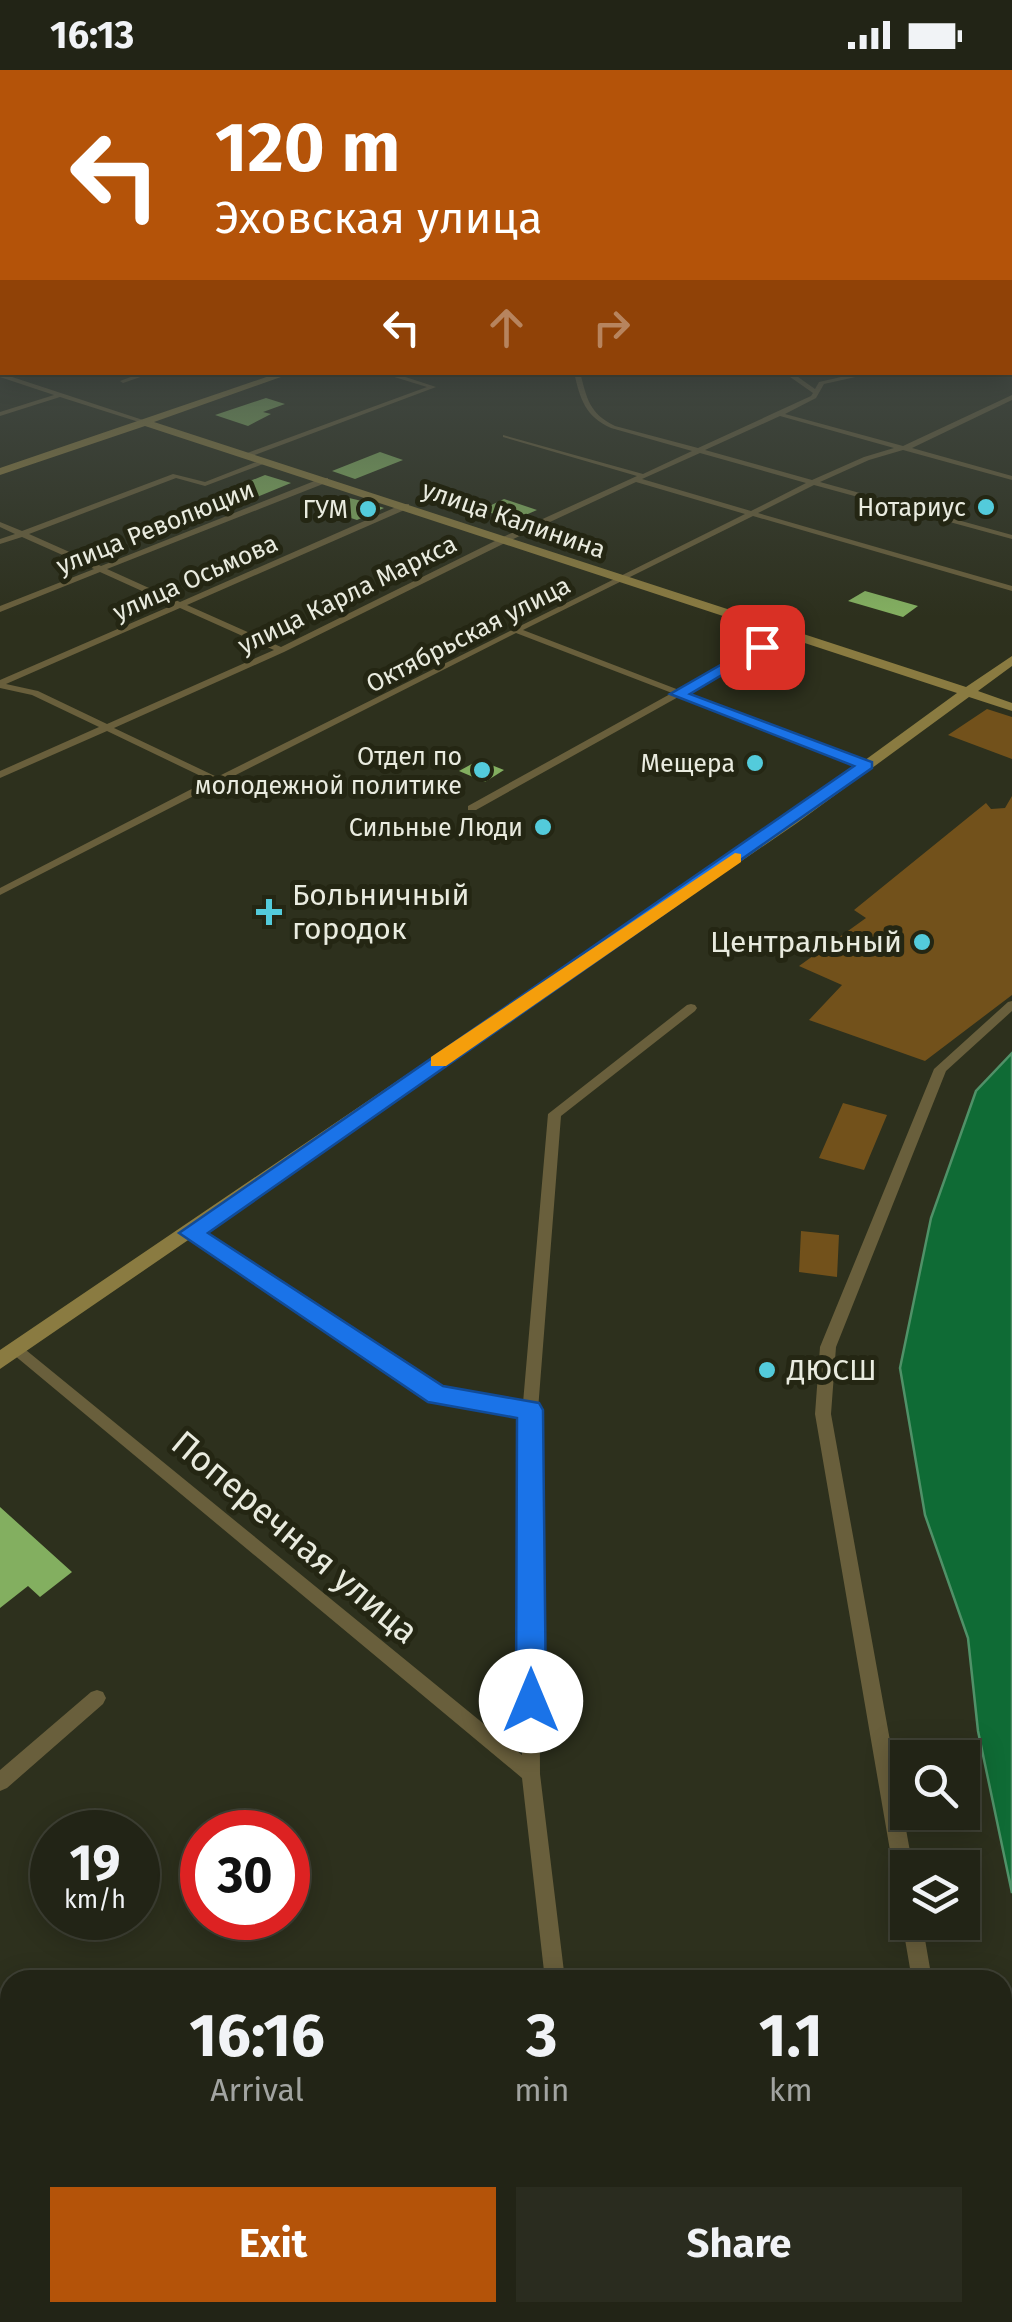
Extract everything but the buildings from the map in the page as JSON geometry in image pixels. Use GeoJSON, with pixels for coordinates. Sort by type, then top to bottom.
{"type":"FeatureCollection","features":[{"type":"Feature","properties":{"kind":"main road"},"geometry":{"type":"LineString","coordinates":[[0,472],[188,407]]}},
{"type":"Feature","properties":{"kind":"main road","name":"улица Калинина"},"geometry":{"type":"LineString","coordinates":[[144,422],[1012,707]]}},
{"type":"Feature","properties":{"kind":"main road"},"geometry":{"type":"LineString","coordinates":[[8,1356],[191,1233],[1012,660]]}},
{"type":"Feature","properties":{"kind":"street","name":"улица Калинина"},"geometry":{"type":"LineString","coordinates":[[98,407],[144,422]]}},
{"type":"Feature","properties":{"kind":"street"},"geometry":{"type":"LineString","coordinates":[[246,455],[378,407]]}},
{"type":"Feature","properties":{"kind":"street"},"geometry":{"type":"LineString","coordinates":[[585,407],[591,418],[613,427],[1012,537]]}},
{"type":"Feature","properties":{"kind":"street","name":"улица Карла Маркса"},"geometry":{"type":"LineString","coordinates":[[0,775],[280,650],[506,539],[792,407]]}},
{"type":"Feature","properties":{"kind":"street","name":"Октябрьская улица"},"geometry":{"type":"LineString","coordinates":[[0,892],[621,578],[816,483],[894,448],[910,447],[991,407]]}},
{"type":"Feature","properties":{"kind":"street"},"geometry":{"type":"LineString","coordinates":[[779,414],[1012,478]]}},
{"type":"Feature","properties":{"kind":"street"},"geometry":{"type":"LineString","coordinates":[[504,436],[1012,589]]}},
{"type":"Feature","properties":{"kind":"street"},"geometry":{"type":"LineString","coordinates":[[0,542],[176,476],[205,484],[267,462]]}},
{"type":"Feature","properties":{"kind":"street","name":"улица Революции"},"geometry":{"type":"LineString","coordinates":[[0,610],[325,480]]}},
{"type":"Feature","properties":{"kind":"street","name":"улица Осьмова"},"geometry":{"type":"LineString","coordinates":[[0,684],[406,506]]}},
{"type":"Feature","properties":{"kind":"street"},"geometry":{"type":"LineString","coordinates":[[0,524],[280,650]]}},
{"type":"Feature","properties":{"kind":"street"},"geometry":{"type":"LineString","coordinates":[[518,632],[866,765]]}},
{"type":"Feature","properties":{"kind":"street"},"geometry":{"type":"LineString","coordinates":[[472,808],[762,647]]}},
{"type":"Feature","properties":{"kind":"street"},"geometry":{"type":"LineString","coordinates":[[0,684],[35,692],[220,782]]}},
{"type":"Feature","properties":{"kind":"street"},"geometry":{"type":"LineString","coordinates":[[900,1850],[822,1414],[828,1347],[940,1068],[1012,1005]]}},
{"type":"Feature","properties":{"kind":"street"},"geometry":{"type":"LineString","coordinates":[[554,1970],[532,1774],[530,1410],[555,1114],[692,1008]]}},
{"type":"Feature","properties":{"kind":"street"},"geometry":{"type":"LineString","coordinates":[[191,1233],[437,1395],[530,1410]]}},
{"type":"Feature","properties":{"kind":"street","name":"Поперечная улица"},"geometry":{"type":"LineString","coordinates":[[8,1356],[532,1774]]}},
{"type":"Feature","properties":{"kind":"street"},"geometry":{"type":"LineString","coordinates":[[0,1782],[97,1698]]}},
{"type":"Feature","properties":{"kind":"street"},"geometry":{"type":"LineString","coordinates":[[915,1940],[920,1970]]}},
{"type":"Feature","properties":{"kind":"shaded area"},"geometry":{"type":"Polygon","coordinates":[[[987,709],[1012,717],[1012,759],[948,735],[987,709]]]}},
{"type":"Feature","properties":{"kind":"shaded area","name":"Центральный"},"geometry":{"type":"Polygon","coordinates":[[[1012,796],[1012,995],[925,1061],[809,1020],[842,985],[799,966],[866,918],[854,910],[986,803],[991,809],[1005,808],[1012,796]]]}},
{"type":"Feature","properties":{"kind":"shaded area"},"geometry":{"type":"Polygon","coordinates":[[[1012,1053],[1012,1893],[978,1731],[968,1638],[925,1515],[900,1368],[931,1218],[976,1091],[1012,1053]]]}},
{"type":"Feature","properties":{"kind":"shaded area"},"geometry":{"type":"Polygon","coordinates":[[[843,1103],[887,1115],[864,1170],[819,1158],[843,1103]]]}},
{"type":"Feature","properties":{"kind":"shaded area"},"geometry":{"type":"Polygon","coordinates":[[[801,1231],[839,1235],[837,1277],[799,1272],[801,1231]]]}},
{"type":"Feature","properties":{"kind":"slow traffic"},"geometry":{"type":"LineString","coordinates":[[438,1062],[735,858]]}},
{"type":"Feature","properties":{"kind":"place","name":"Нотариус"},"geometry":{"type":"Point","coordinates":[986,507]}},
{"type":"Feature","properties":{"kind":"place","name":"ГУМ"},"geometry":{"type":"Point","coordinates":[368,509]}},
{"type":"Feature","properties":{"kind":"place","name":"Мещера"},"geometry":{"type":"Point","coordinates":[755,763]}},
{"type":"Feature","properties":{"kind":"place","name":"Отдел по молодежной политике"},"geometry":{"type":"Point","coordinates":[482,770]}},
{"type":"Feature","properties":{"kind":"place","name":"Сильные Люди"},"geometry":{"type":"Point","coordinates":[543,827]}},
{"type":"Feature","properties":{"kind":"place","name":"Больничный городок"},"geometry":{"type":"Point","coordinates":[269,912]}},
{"type":"Feature","properties":{"kind":"place","name":"Центральный"},"geometry":{"type":"Point","coordinates":[922,942]}},
{"type":"Feature","properties":{"kind":"place","name":"ДЮСШ"},"geometry":{"type":"Point","coordinates":[767,1370]}},
{"type":"Feature","properties":{"kind":"route"},"geometry":{"type":"LineString","coordinates":[[531,1701],[530,1410],[437,1395],[191,1233],[792,820],[866,765],[678,694],[762,647]]}}]}
